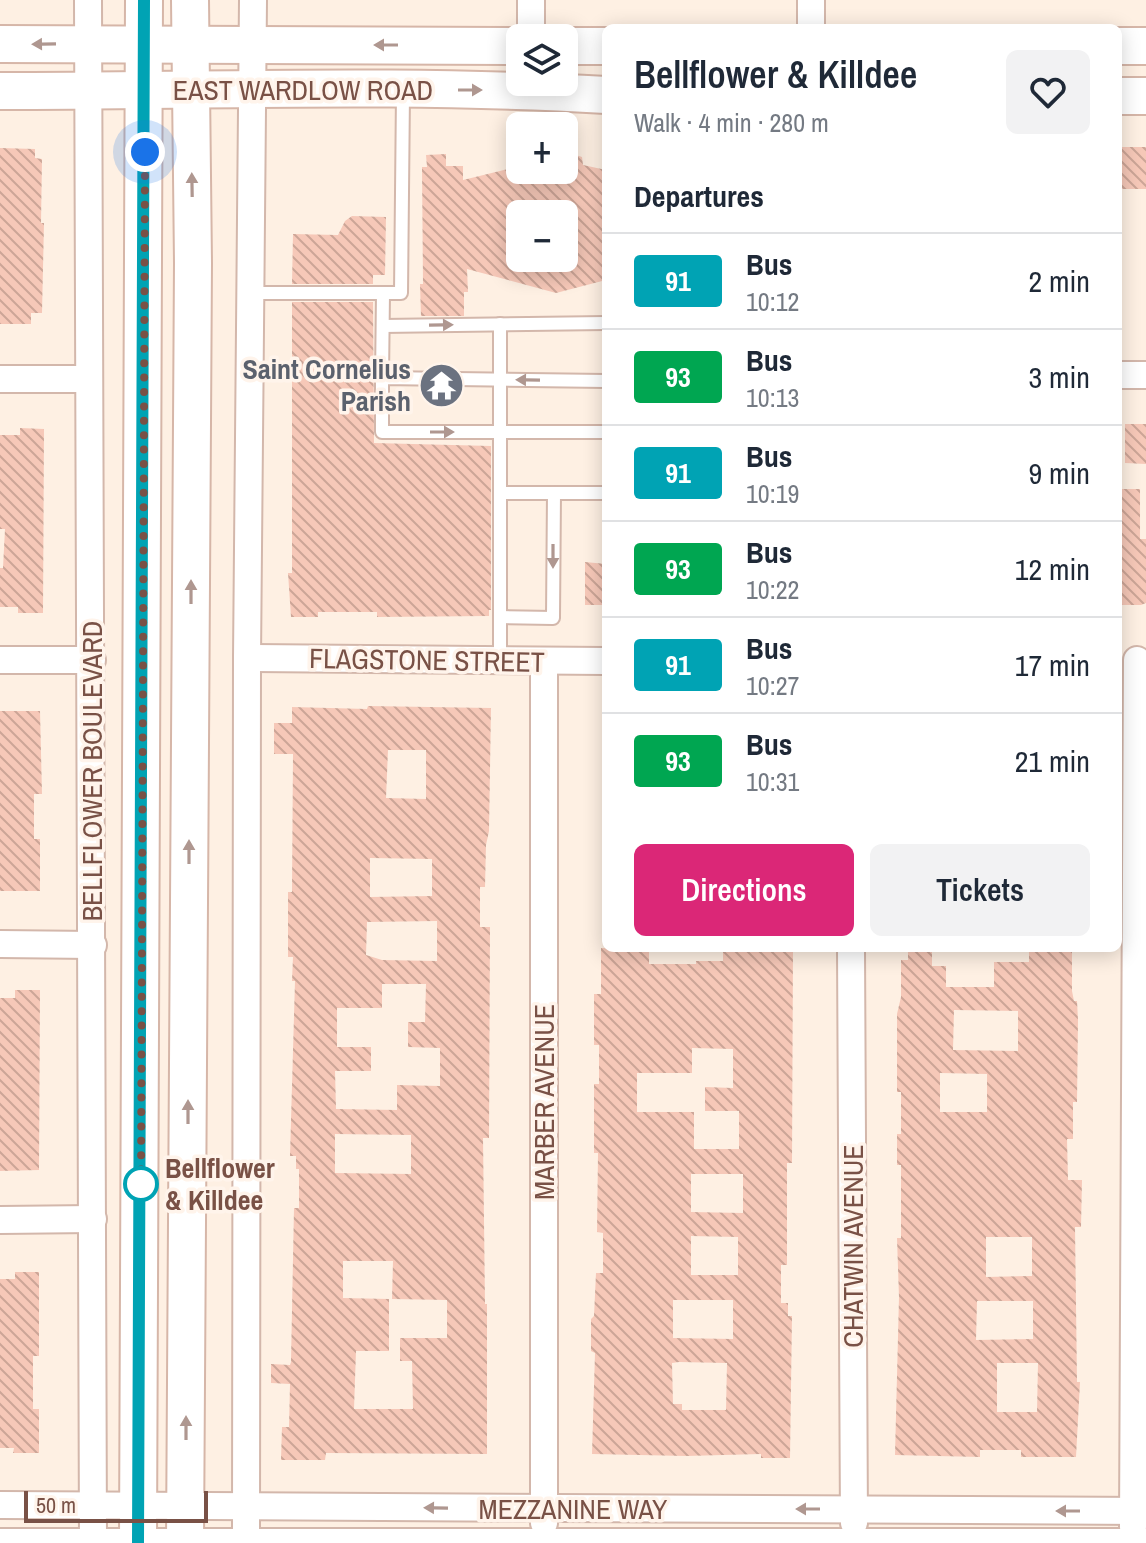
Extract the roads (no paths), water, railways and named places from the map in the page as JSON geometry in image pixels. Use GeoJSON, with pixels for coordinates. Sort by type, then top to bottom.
{"type":"FeatureCollection","features":[{"type":"Feature","properties":{"kind":"main road","name":"BELLFLOWER BOULEVARD"},"geometry":{"type":"LineString","coordinates":[[138,1542],[144,0]]}},
{"type":"Feature","properties":{"kind":"main road"},"geometry":{"type":"LineString","coordinates":[[185,1542],[193,279],[190,0]]}},
{"type":"Feature","properties":{"kind":"main road","name":"EAST WARDLOW ROAD"},"geometry":{"type":"LineString","coordinates":[[0,44],[506,46]]}},
{"type":"Feature","properties":{"kind":"main road"},"geometry":{"type":"LineString","coordinates":[[578,46],[602,46]]}},
{"type":"Feature","properties":{"kind":"main road"},"geometry":{"type":"LineString","coordinates":[[1122,46],[1146,46]]}},
{"type":"Feature","properties":{"kind":"main road","name":"EAST WARDLOW ROAD"},"geometry":{"type":"LineString","coordinates":[[0,91],[506,87]]}},
{"type":"Feature","properties":{"kind":"main road","name":"EAST WARDLOW ROAD"},"geometry":{"type":"LineString","coordinates":[[578,92],[602,95]]}},
{"type":"Feature","properties":{"kind":"main road"},"geometry":{"type":"LineString","coordinates":[[1122,96],[1146,96]]}},
{"type":"Feature","properties":{"kind":"street","name":"BELLFLOWER BOULEVARD"},"geometry":{"type":"LineString","coordinates":[[88,0],[93,1542]]}},
{"type":"Feature","properties":{"kind":"street"},"geometry":{"type":"LineString","coordinates":[[246,1542],[247,658],[253,0]]}},
{"type":"Feature","properties":{"kind":"street"},"geometry":{"type":"LineString","coordinates":[[531,0],[531,24]]}},
{"type":"Feature","properties":{"kind":"street"},"geometry":{"type":"LineString","coordinates":[[811,0],[811,24]]}},
{"type":"Feature","properties":{"kind":"street"},"geometry":{"type":"LineString","coordinates":[[1122,375],[1146,375]]}},
{"type":"Feature","properties":{"kind":"street"},"geometry":{"type":"LineString","coordinates":[[0,379],[88,379]]}},
{"type":"Feature","properties":{"kind":"street","name":"FLAGSTONE STREET"},"geometry":{"type":"LineString","coordinates":[[247,658],[602,661]]}},
{"type":"Feature","properties":{"kind":"street"},"geometry":{"type":"LineString","coordinates":[[0,660],[92,660]]}},
{"type":"Feature","properties":{"kind":"street"},"geometry":{"type":"LineString","coordinates":[[1134,660],[1140,1511],[1137,1542]]}},
{"type":"Feature","properties":{"kind":"street","name":"MARBER AVENUE"},"geometry":{"type":"LineString","coordinates":[[544,662],[544,1542]]}},
{"type":"Feature","properties":{"kind":"street"},"geometry":{"type":"LineString","coordinates":[[0,944],[93,945]]}},
{"type":"Feature","properties":{"kind":"street","name":"CHATWIN AVENUE"},"geometry":{"type":"LineString","coordinates":[[851,952],[854,1542]]}},
{"type":"Feature","properties":{"kind":"street"},"geometry":{"type":"LineString","coordinates":[[0,1220],[93,1219]]}},
{"type":"Feature","properties":{"kind":"street","name":"MEZZANINE WAY"},"geometry":{"type":"LineString","coordinates":[[0,1505],[1140,1511]]}},
{"type":"Feature","properties":{"kind":"street","name":"MEZZANINE WAY"},"geometry":{"type":"LineString","coordinates":[[0,1542],[1137,1542]]}},
{"type":"Feature","properties":{"kind":"lane"},"geometry":{"type":"LineString","coordinates":[[250,293],[401,293],[403,90]]}},
{"type":"Feature","properties":{"kind":"lane"},"geometry":{"type":"LineString","coordinates":[[383,293],[382,432],[602,432]]}},
{"type":"Feature","properties":{"kind":"lane"},"geometry":{"type":"LineString","coordinates":[[383,326],[602,323]]}},
{"type":"Feature","properties":{"kind":"lane"},"geometry":{"type":"LineString","coordinates":[[500,324],[500,661]]}},
{"type":"Feature","properties":{"kind":"lane"},"geometry":{"type":"LineString","coordinates":[[382,378],[602,381]]}},
{"type":"Feature","properties":{"kind":"lane"},"geometry":{"type":"LineString","coordinates":[[500,493],[602,493]]}},
{"type":"Feature","properties":{"kind":"lane"},"geometry":{"type":"LineString","coordinates":[[500,617],[553,618],[554,493]]}},
{"type":"Feature","properties":{"kind":"place","name":"Saint Cornelius Parish"},"geometry":{"type":"Point","coordinates":[442,385]}},
{"type":"Feature","properties":{"kind":"place","name":"Bellflower & Killdee"},"geometry":{"type":"Point","coordinates":[141,1184]}}]}
